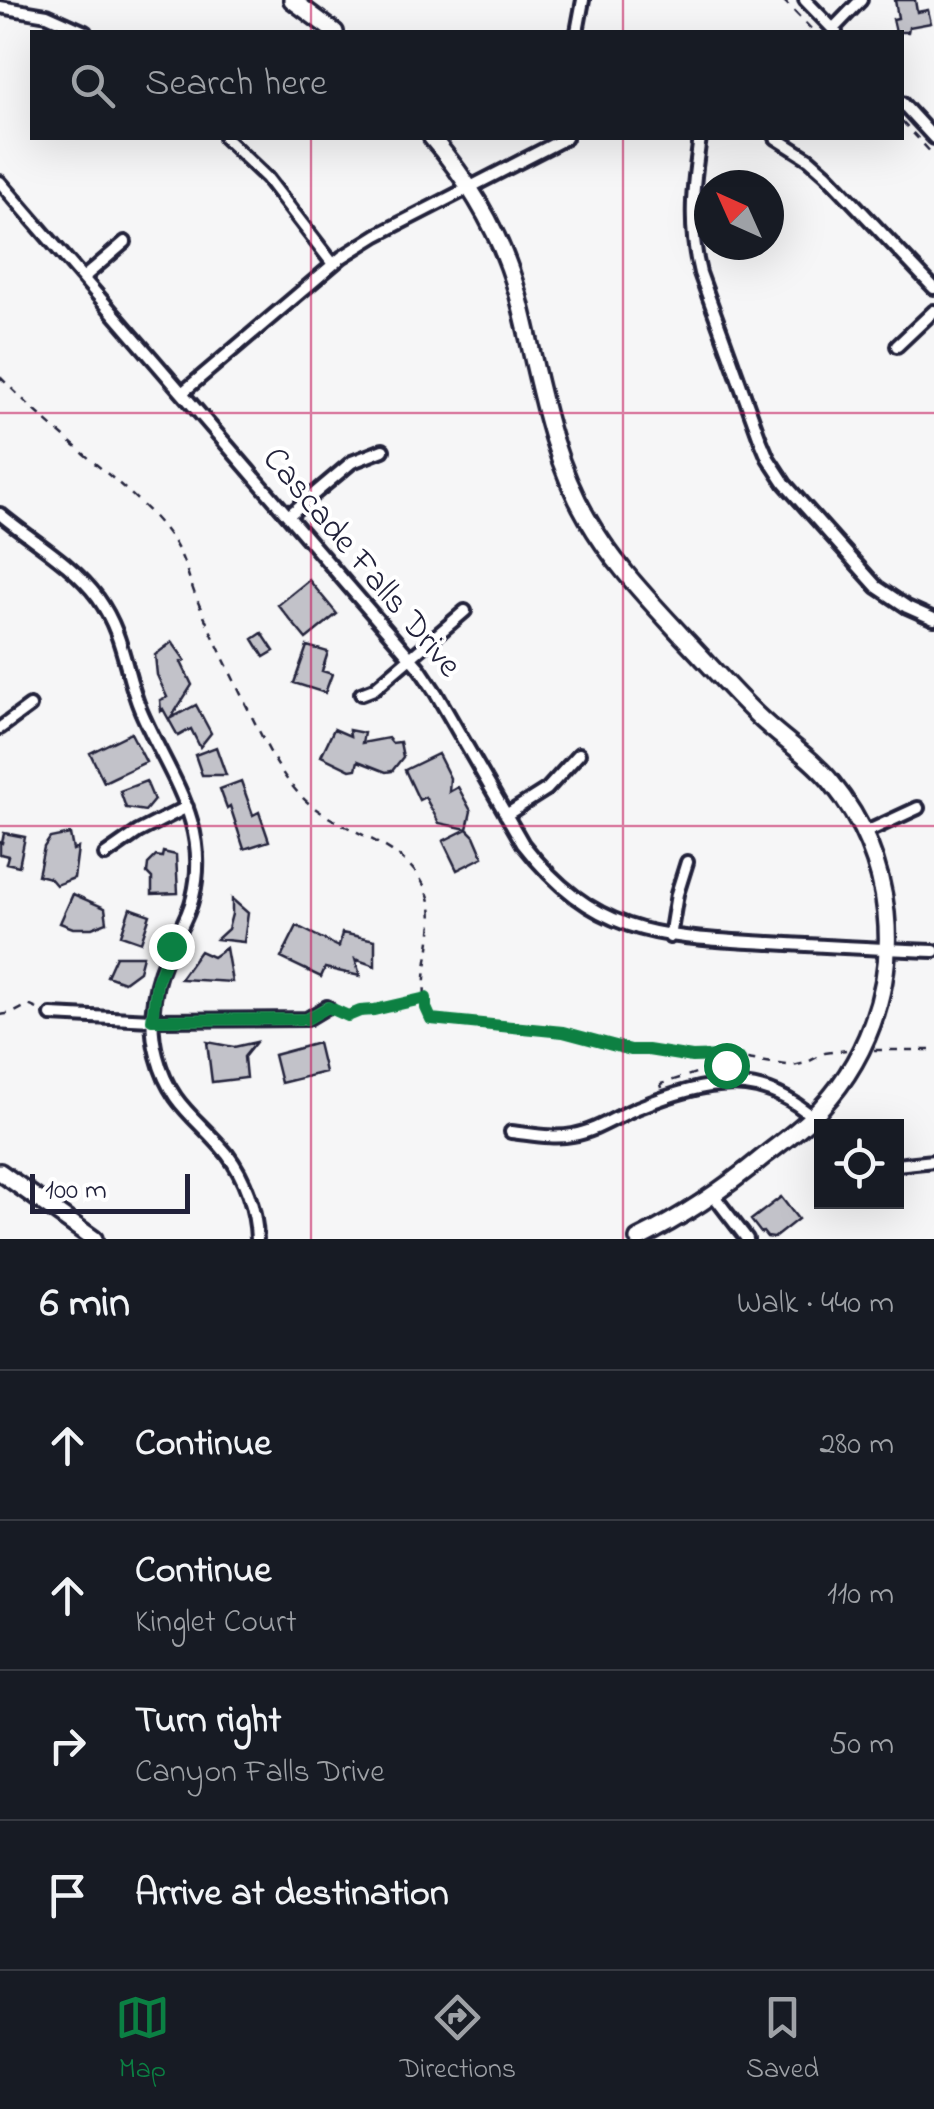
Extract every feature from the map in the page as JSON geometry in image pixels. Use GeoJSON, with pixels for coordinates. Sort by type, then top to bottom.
{"type":"FeatureCollection","features":[{"type":"Feature","properties":{"kind":"street"},"geometry":{"type":"LineString","coordinates":[[292,0],[332,30]]}},
{"type":"Feature","properties":{"kind":"street"},"geometry":{"type":"LineString","coordinates":[[576,30],[583,0]]}},
{"type":"Feature","properties":{"kind":"street"},"geometry":{"type":"LineString","coordinates":[[806,0],[834,30]]}},
{"type":"Feature","properties":{"kind":"street"},"geometry":{"type":"LineString","coordinates":[[836,30],[860,0]]}},
{"type":"Feature","properties":{"kind":"street"},"geometry":{"type":"LineString","coordinates":[[0,6],[48,15],[80,30]]}},
{"type":"Feature","properties":{"kind":"street"},"geometry":{"type":"LineString","coordinates":[[904,105],[934,138]]}},
{"type":"Feature","properties":{"kind":"street"},"geometry":{"type":"LineString","coordinates":[[227,140],[278,192],[333,264]]}},
{"type":"Feature","properties":{"kind":"street"},"geometry":{"type":"LineString","coordinates":[[434,140],[470,187],[510,270],[552,439],[572,490],[592,526],[632,582],[741,699],[823,773],[851,809],[864,834],[884,896],[888,949],[880,1003],[861,1050],[819,1119]]}},
{"type":"Feature","properties":{"kind":"street"},"geometry":{"type":"LineString","coordinates":[[182,393],[333,264],[377,235],[562,140]]}},
{"type":"Feature","properties":{"kind":"street"},"geometry":{"type":"LineString","coordinates":[[700,140],[691,212],[695,253],[768,458],[791,492],[864,574],[892,598],[934,619]]}},
{"type":"Feature","properties":{"kind":"street"},"geometry":{"type":"LineString","coordinates":[[779,140],[826,174],[934,288]]}},
{"type":"Feature","properties":{"kind":"street","name":"Cascade Falls Drive"},"geometry":{"type":"LineString","coordinates":[[0,182],[410,658],[436,692],[538,862],[574,896],[625,924],[670,936],[934,951]]}},
{"type":"Feature","properties":{"kind":"street"},"geometry":{"type":"LineString","coordinates":[[82,278],[124,242]]}},
{"type":"Feature","properties":{"kind":"street"},"geometry":{"type":"LineString","coordinates":[[897,346],[934,311]]}},
{"type":"Feature","properties":{"kind":"street"},"geometry":{"type":"LineString","coordinates":[[288,516],[352,462],[384,450]]}},
{"type":"Feature","properties":{"kind":"street"},"geometry":{"type":"LineString","coordinates":[[0,514],[84,582],[106,610],[121,642],[141,712],[187,806],[197,844],[197,875],[189,912],[157,982],[152,1020],[157,1056],[168,1085],[190,1117],[229,1157],[241,1176],[252,1205],[257,1239]]}},
{"type":"Feature","properties":{"kind":"street"},"geometry":{"type":"LineString","coordinates":[[362,694],[374,690],[464,611]]}},
{"type":"Feature","properties":{"kind":"street"},"geometry":{"type":"LineString","coordinates":[[0,728],[30,706]]}},
{"type":"Feature","properties":{"kind":"street"},"geometry":{"type":"LineString","coordinates":[[506,814],[547,789],[580,754]]}},
{"type":"Feature","properties":{"kind":"street"},"geometry":{"type":"LineString","coordinates":[[105,855],[187,806]]}},
{"type":"Feature","properties":{"kind":"street"},"geometry":{"type":"LineString","coordinates":[[864,834],[918,808]]}},
{"type":"Feature","properties":{"kind":"street"},"geometry":{"type":"LineString","coordinates":[[670,936],[687,862]]}},
{"type":"Feature","properties":{"kind":"street"},"geometry":{"type":"LineString","coordinates":[[52,1015],[152,1020],[307,1019],[328,1007]]}},
{"type":"Feature","properties":{"kind":"street"},"geometry":{"type":"LineString","coordinates":[[512,1132],[578,1134],[663,1099],[720,1084],[752,1085],[787,1097],[814,1120]]}},
{"type":"Feature","properties":{"kind":"street"},"geometry":{"type":"LineString","coordinates":[[638,1239],[714,1196],[814,1124]]}},
{"type":"Feature","properties":{"kind":"street"},"geometry":{"type":"LineString","coordinates":[[904,1164],[934,1160]]}},
{"type":"Feature","properties":{"kind":"street"},"geometry":{"type":"LineString","coordinates":[[0,1172],[94,1239]]}},
{"type":"Feature","properties":{"kind":"street"},"geometry":{"type":"LineString","coordinates":[[714,1196],[747,1239]]}},
{"type":"Feature","properties":{"kind":"path"},"geometry":{"type":"LineString","coordinates":[[783,0],[812,30]]}},
{"type":"Feature","properties":{"kind":"path"},"geometry":{"type":"LineString","coordinates":[[904,123],[934,156]]}},
{"type":"Feature","properties":{"kind":"path"},"geometry":{"type":"LineString","coordinates":[[0,377],[126,490],[178,548],[196,599],[281,772],[317,809],[388,848],[416,873],[428,893],[432,915],[424,982],[431,1019],[563,1032],[631,1050],[692,1057],[726,1056],[793,1066],[837,1050],[934,1050]]}},
{"type":"Feature","properties":{"kind":"path"},"geometry":{"type":"LineString","coordinates":[[328,1007],[348,1016],[426,998]]}},
{"type":"Feature","properties":{"kind":"path"},"geometry":{"type":"LineString","coordinates":[[0,1015],[28,1006],[52,1015]]}},
{"type":"Feature","properties":{"kind":"path"},"geometry":{"type":"LineString","coordinates":[[663,1099],[661,1084],[740,1059]]}},
{"type":"Feature","properties":{"kind":"building"},"geometry":{"type":"Polygon","coordinates":[[[895,0],[915,0],[917,12],[928,10],[931,23],[909,27],[904,32],[896,30],[893,19],[898,18],[895,0]]]}},
{"type":"Feature","properties":{"kind":"building"},"geometry":{"type":"Polygon","coordinates":[[[309,580],[337,614],[306,639],[278,605],[309,580]]]}},
{"type":"Feature","properties":{"kind":"building"},"geometry":{"type":"Polygon","coordinates":[[[262,633],[274,651],[264,657],[253,639],[262,633]]]}},
{"type":"Feature","properties":{"kind":"building"},"geometry":{"type":"Polygon","coordinates":[[[172,642],[185,660],[181,662],[192,685],[171,718],[196,705],[211,733],[200,747],[191,729],[178,736],[161,711],[160,700],[167,697],[157,675],[155,655],[172,642]]]}},
{"type":"Feature","properties":{"kind":"building"},"geometry":{"type":"Polygon","coordinates":[[[307,646],[328,652],[322,671],[332,674],[325,693],[294,683],[307,646]]]}},
{"type":"Feature","properties":{"kind":"building"},"geometry":{"type":"Polygon","coordinates":[[[334,729],[350,736],[349,730],[364,733],[362,743],[388,738],[392,743],[400,742],[403,757],[392,771],[358,761],[356,769],[350,770],[321,756],[334,729]]]}},
{"type":"Feature","properties":{"kind":"building"},"geometry":{"type":"Polygon","coordinates":[[[131,733],[146,762],[104,782],[90,753],[131,733]]]}},
{"type":"Feature","properties":{"kind":"building"},"geometry":{"type":"Polygon","coordinates":[[[216,747],[226,775],[202,775],[195,755],[216,747]]]}},
{"type":"Feature","properties":{"kind":"building"},"geometry":{"type":"Polygon","coordinates":[[[438,754],[450,778],[449,792],[458,787],[471,811],[467,829],[439,823],[425,797],[419,800],[405,770],[438,754]]]}},
{"type":"Feature","properties":{"kind":"building"},"geometry":{"type":"Polygon","coordinates":[[[146,781],[154,800],[145,811],[126,808],[120,791],[146,781]]]}},
{"type":"Feature","properties":{"kind":"building"},"geometry":{"type":"Polygon","coordinates":[[[241,781],[253,815],[259,812],[269,841],[244,849],[220,789],[241,781]]]}},
{"type":"Feature","properties":{"kind":"building"},"geometry":{"type":"Polygon","coordinates":[[[467,829],[483,857],[457,870],[443,841],[467,829]]]}},
{"type":"Feature","properties":{"kind":"building"},"geometry":{"type":"Polygon","coordinates":[[[4,833],[25,837],[19,866],[6,863],[8,856],[0,854],[4,833]]]}},
{"type":"Feature","properties":{"kind":"building"},"geometry":{"type":"Polygon","coordinates":[[[70,834],[73,850],[78,848],[74,878],[56,885],[50,878],[38,875],[44,847],[50,838],[70,834]]]}},
{"type":"Feature","properties":{"kind":"building"},"geometry":{"type":"Polygon","coordinates":[[[163,852],[176,855],[178,893],[152,894],[148,864],[156,856],[162,857],[163,852]]]}},
{"type":"Feature","properties":{"kind":"building"},"geometry":{"type":"Polygon","coordinates":[[[73,894],[105,908],[107,922],[92,928],[60,923],[73,894]]]}},
{"type":"Feature","properties":{"kind":"building"},"geometry":{"type":"Polygon","coordinates":[[[232,899],[248,913],[244,942],[217,939],[228,929],[232,899]]]}},
{"type":"Feature","properties":{"kind":"building"},"geometry":{"type":"Polygon","coordinates":[[[130,908],[150,915],[141,942],[121,935],[130,908]]]}},
{"type":"Feature","properties":{"kind":"building"},"geometry":{"type":"Polygon","coordinates":[[[297,926],[339,947],[342,933],[375,940],[375,966],[355,959],[360,976],[325,968],[321,977],[281,958],[297,926]]]}},
{"type":"Feature","properties":{"kind":"building"},"geometry":{"type":"Polygon","coordinates":[[[226,948],[232,982],[180,979],[200,951],[213,957],[226,948]]]}},
{"type":"Feature","properties":{"kind":"building"},"geometry":{"type":"Polygon","coordinates":[[[116,956],[143,956],[139,971],[124,982],[107,976],[116,956]]]}},
{"type":"Feature","properties":{"kind":"building"},"geometry":{"type":"Polygon","coordinates":[[[207,1042],[234,1047],[256,1042],[244,1057],[246,1078],[212,1082],[207,1042]]]}},
{"type":"Feature","properties":{"kind":"building"},"geometry":{"type":"Polygon","coordinates":[[[318,1043],[325,1072],[281,1083],[274,1055],[318,1043]]]}},
{"type":"Feature","properties":{"kind":"building"},"geometry":{"type":"Polygon","coordinates":[[[781,1197],[798,1219],[774,1238],[767,1237],[751,1220],[781,1197]]]}},
{"type":"Feature","properties":{"kind":"route"},"geometry":{"type":"LineString","coordinates":[[171,946],[157,982],[152,1020],[307,1019],[328,1007],[348,1016],[426,998],[431,1019],[563,1032],[631,1050],[740,1059],[726,1065]]}}]}
